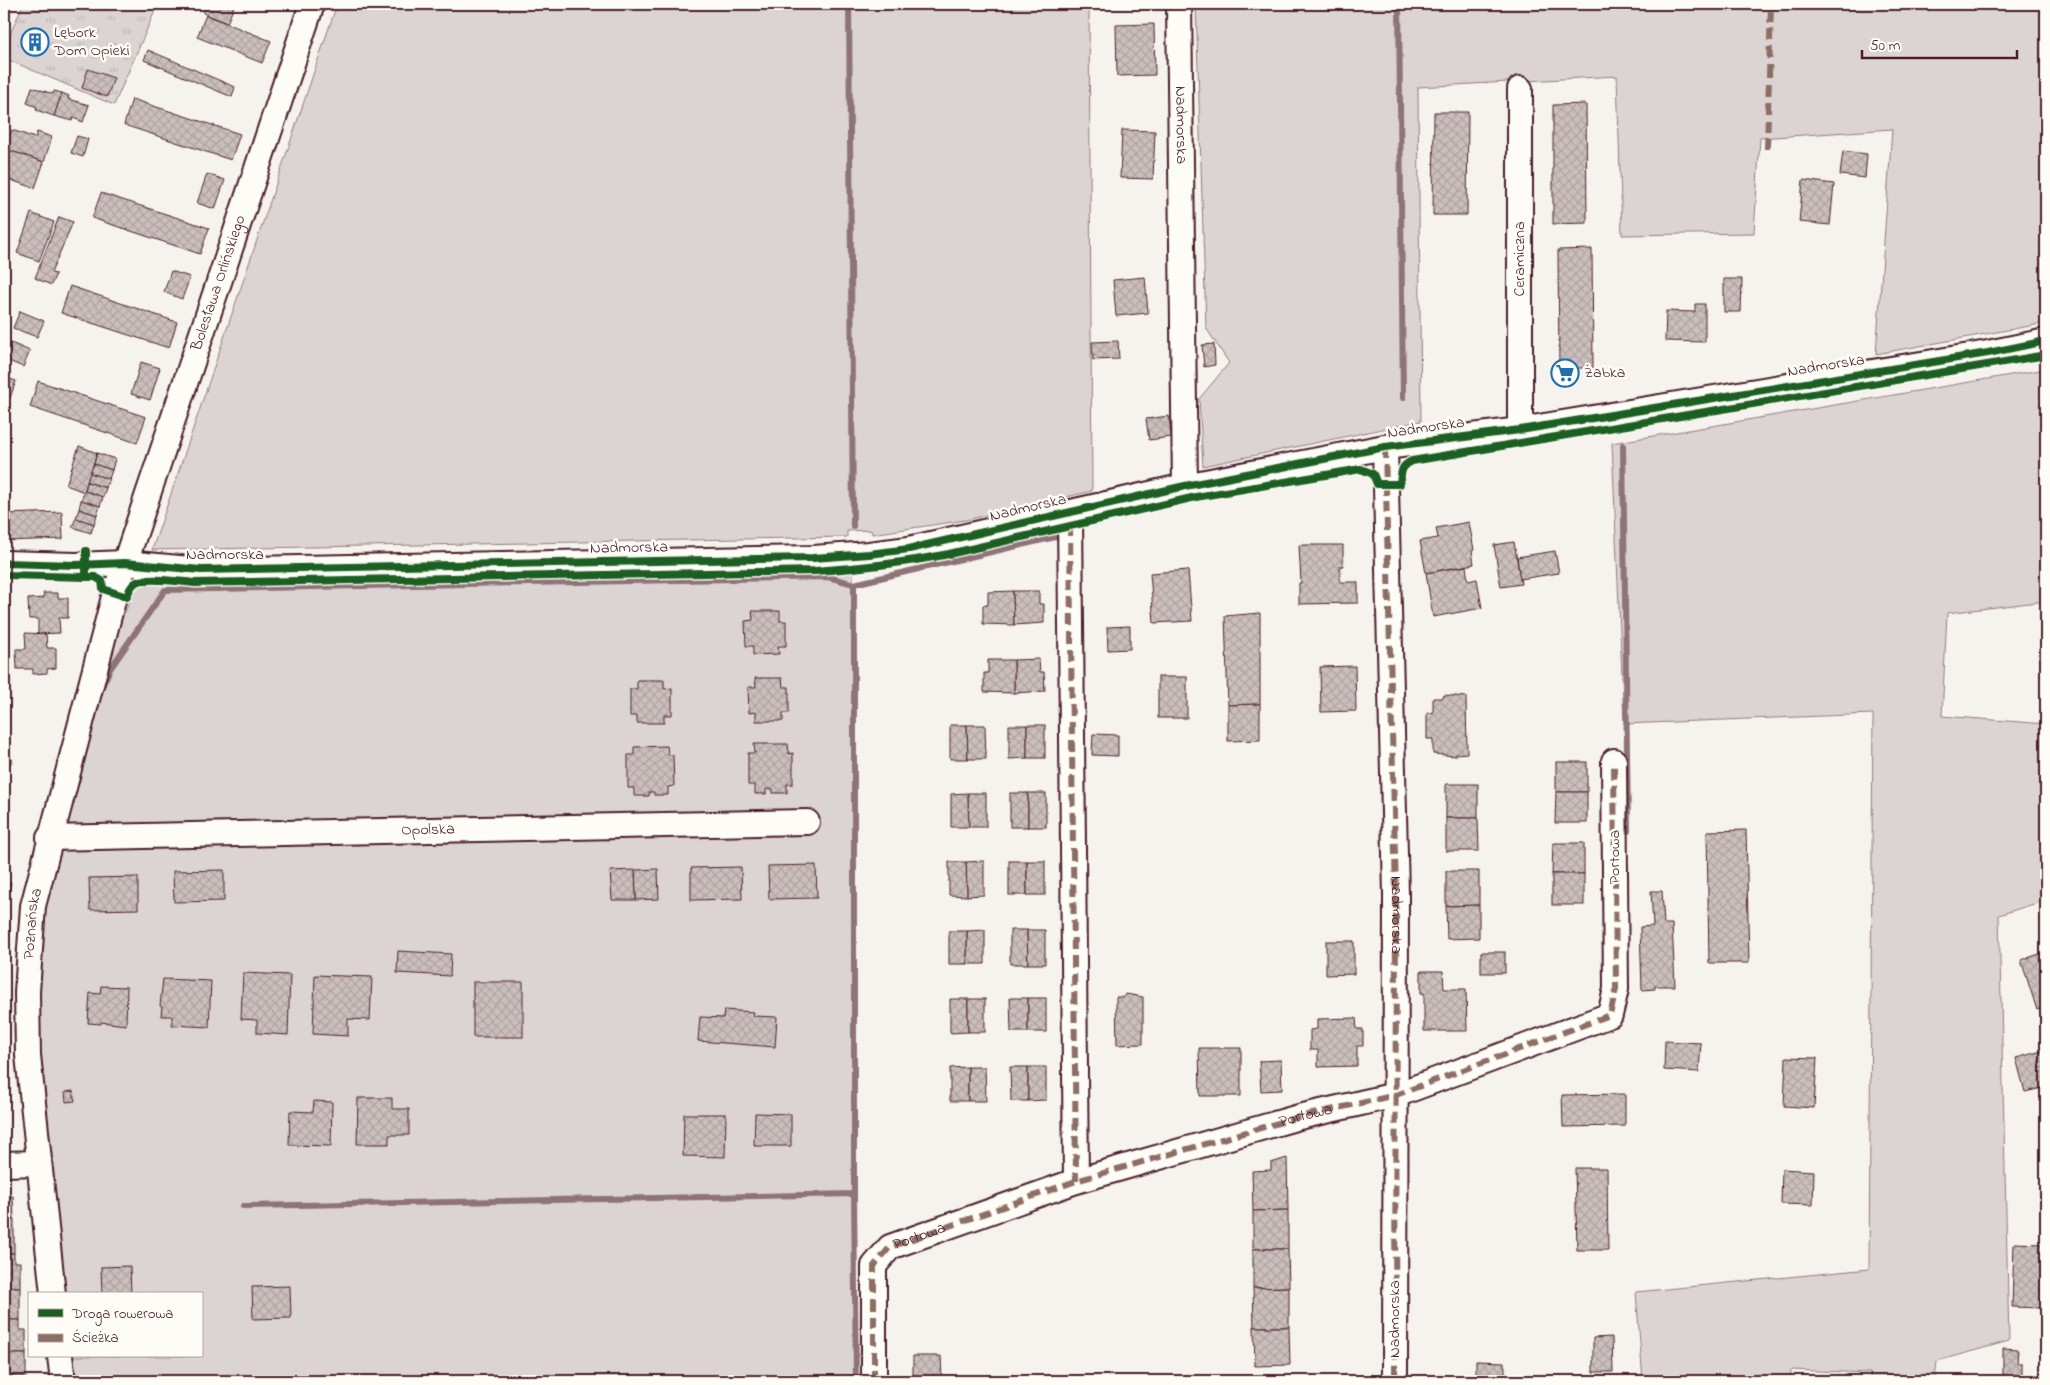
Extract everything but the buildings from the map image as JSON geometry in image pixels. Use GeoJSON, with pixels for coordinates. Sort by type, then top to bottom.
{"type":"FeatureCollection","features":[{"type":"Feature","properties":{"kind":"street","name":"Bolesława Orlińskiego"},"geometry":{"type":"LineString","coordinates":[[125,563],[312,4]]}},
{"type":"Feature","properties":{"kind":"street","name":"Nadmorska"},"geometry":{"type":"LineString","coordinates":[[1178,4],[1185,486]]}},
{"type":"Feature","properties":{"kind":"street","name":"Ceramiczna"},"geometry":{"type":"LineString","coordinates":[[1520,89],[1520,430]]}},
{"type":"Feature","properties":{"kind":"street","name":"Nadmorska"},"geometry":{"type":"LineString","coordinates":[[4,563],[76,565],[125,563],[200,570],[814,558],[869,554],[909,549],[1185,486],[1385,447],[1520,430],[1988,353],[2046,341]]}},
{"type":"Feature","properties":{"kind":"street","name":"Nadmorska"},"geometry":{"type":"LineString","coordinates":[[1385,447],[1396,894],[1396,1381]]}},
{"type":"Feature","properties":{"kind":"street"},"geometry":{"type":"LineString","coordinates":[[1070,512],[1076,1181]]}},
{"type":"Feature","properties":{"kind":"street","name":"Poznańska"},"geometry":{"type":"LineString","coordinates":[[53,1292],[28,1055],[27,992],[33,906],[49,838],[115,593],[125,563]]}},
{"type":"Feature","properties":{"kind":"street","name":"Portowa"},"geometry":{"type":"LineString","coordinates":[[874,1381],[874,1266],[890,1247],[1076,1181],[1300,1118],[1396,1094],[1610,1015],[1616,989],[1614,761]]}},
{"type":"Feature","properties":{"kind":"street","name":"Opolska"},"geometry":{"type":"LineString","coordinates":[[49,838],[807,822]]}},
{"type":"Feature","properties":{"kind":"street"},"geometry":{"type":"LineString","coordinates":[[4,1164],[39,1163]]}},
{"type":"Feature","properties":{"kind":"street"},"geometry":{"type":"LineString","coordinates":[[60,1358],[62,1381]]}},
{"type":"Feature","properties":{"kind":"green space"},"geometry":{"type":"Polygon","coordinates":[[[23,4],[158,4],[114,105],[4,58],[4,49],[23,4]]]}},
{"type":"Feature","properties":{"kind":"green space"},"geometry":{"type":"Polygon","coordinates":[[[337,4],[1089,4],[1092,491],[966,520],[872,534],[871,530],[847,531],[847,537],[152,550],[337,4]]]}},
{"type":"Feature","properties":{"kind":"green space"},"geometry":{"type":"Polygon","coordinates":[[[1196,4],[2046,4],[2046,323],[1876,354],[1892,129],[1760,138],[1754,233],[1622,235],[1617,76],[1418,87],[1421,421],[1203,466],[1199,399],[1229,363],[1206,328],[1196,4]]]}},
{"type":"Feature","properties":{"kind":"green space"},"geometry":{"type":"Polygon","coordinates":[[[2046,369],[2046,601],[1947,613],[1942,716],[2046,724],[2046,900],[1999,915],[2009,1341],[1937,1361],[1935,1381],[1870,1381],[1870,1373],[1791,1370],[1790,1381],[1643,1381],[1636,1292],[1869,1269],[1873,714],[1624,724],[1612,443],[2046,369]]]}},
{"type":"Feature","properties":{"kind":"green space"},"geometry":{"type":"Polygon","coordinates":[[[853,573],[856,1381],[75,1381],[72,1358],[202,1358],[202,1292],[65,1292],[40,1053],[39,981],[47,888],[119,612],[125,612],[136,587],[147,582],[194,586],[853,573]]]}},
{"type":"Feature","properties":{"kind":"waterway"},"geometry":{"type":"LineString","coordinates":[[849,4],[853,526]]}},
{"type":"Feature","properties":{"kind":"waterway"},"geometry":{"type":"LineString","coordinates":[[1399,4],[1403,398]]}},
{"type":"Feature","properties":{"kind":"waterway"},"geometry":{"type":"LineString","coordinates":[[1623,445],[1628,831]]}},
{"type":"Feature","properties":{"kind":"waterway"},"geometry":{"type":"LineString","coordinates":[[100,691],[110,669],[165,590],[828,577],[854,584],[1064,535]]}},
{"type":"Feature","properties":{"kind":"waterway"},"geometry":{"type":"LineString","coordinates":[[854,584],[854,1194],[856,1381]]}},
{"type":"Feature","properties":{"kind":"waterway"},"geometry":{"type":"LineString","coordinates":[[243,1206],[854,1194]]}},
{"type":"Feature","properties":{"kind":"marked path"},"geometry":{"type":"LineString","coordinates":[[1767,149],[1771,4]]}},
{"type":"Feature","properties":{"kind":"marked path"},"geometry":{"type":"LineString","coordinates":[[1385,447],[1396,894],[1395,1381]]}},
{"type":"Feature","properties":{"kind":"marked path"},"geometry":{"type":"LineString","coordinates":[[1070,524],[1076,1181]]}},
{"type":"Feature","properties":{"kind":"marked path"},"geometry":{"type":"LineString","coordinates":[[874,1381],[874,1266],[890,1247],[1076,1181],[1299,1117],[1396,1095],[1610,1015],[1616,989],[1614,761]]}},
{"type":"Feature","properties":{"kind":"cycle path"},"geometry":{"type":"LineString","coordinates":[[4,563],[76,565],[125,563],[201,570],[813,558],[869,554],[909,549],[1185,486],[1385,447],[1520,430],[1988,353],[2046,341]]}},
{"type":"Feature","properties":{"kind":"cycle path"},"geometry":{"type":"LineString","coordinates":[[86,551],[86,577],[95,577],[102,581],[103,589],[127,597],[135,583],[146,580],[195,583],[815,571],[865,567],[949,554],[1196,497],[1361,469],[1373,474],[1377,484],[1400,484],[1402,470],[1412,461],[2046,355]]}},
{"type":"Feature","properties":{"kind":"cycle path"},"geometry":{"type":"LineString","coordinates":[[4,575],[86,577]]}},
{"type":"Feature","properties":{"kind":"place","name":"Lębork Dom Opieki"},"geometry":{"type":"Point","coordinates":[35,42]}},
{"type":"Feature","properties":{"kind":"place","name":"Żabka"},"geometry":{"type":"Point","coordinates":[1565,373]}}]}
